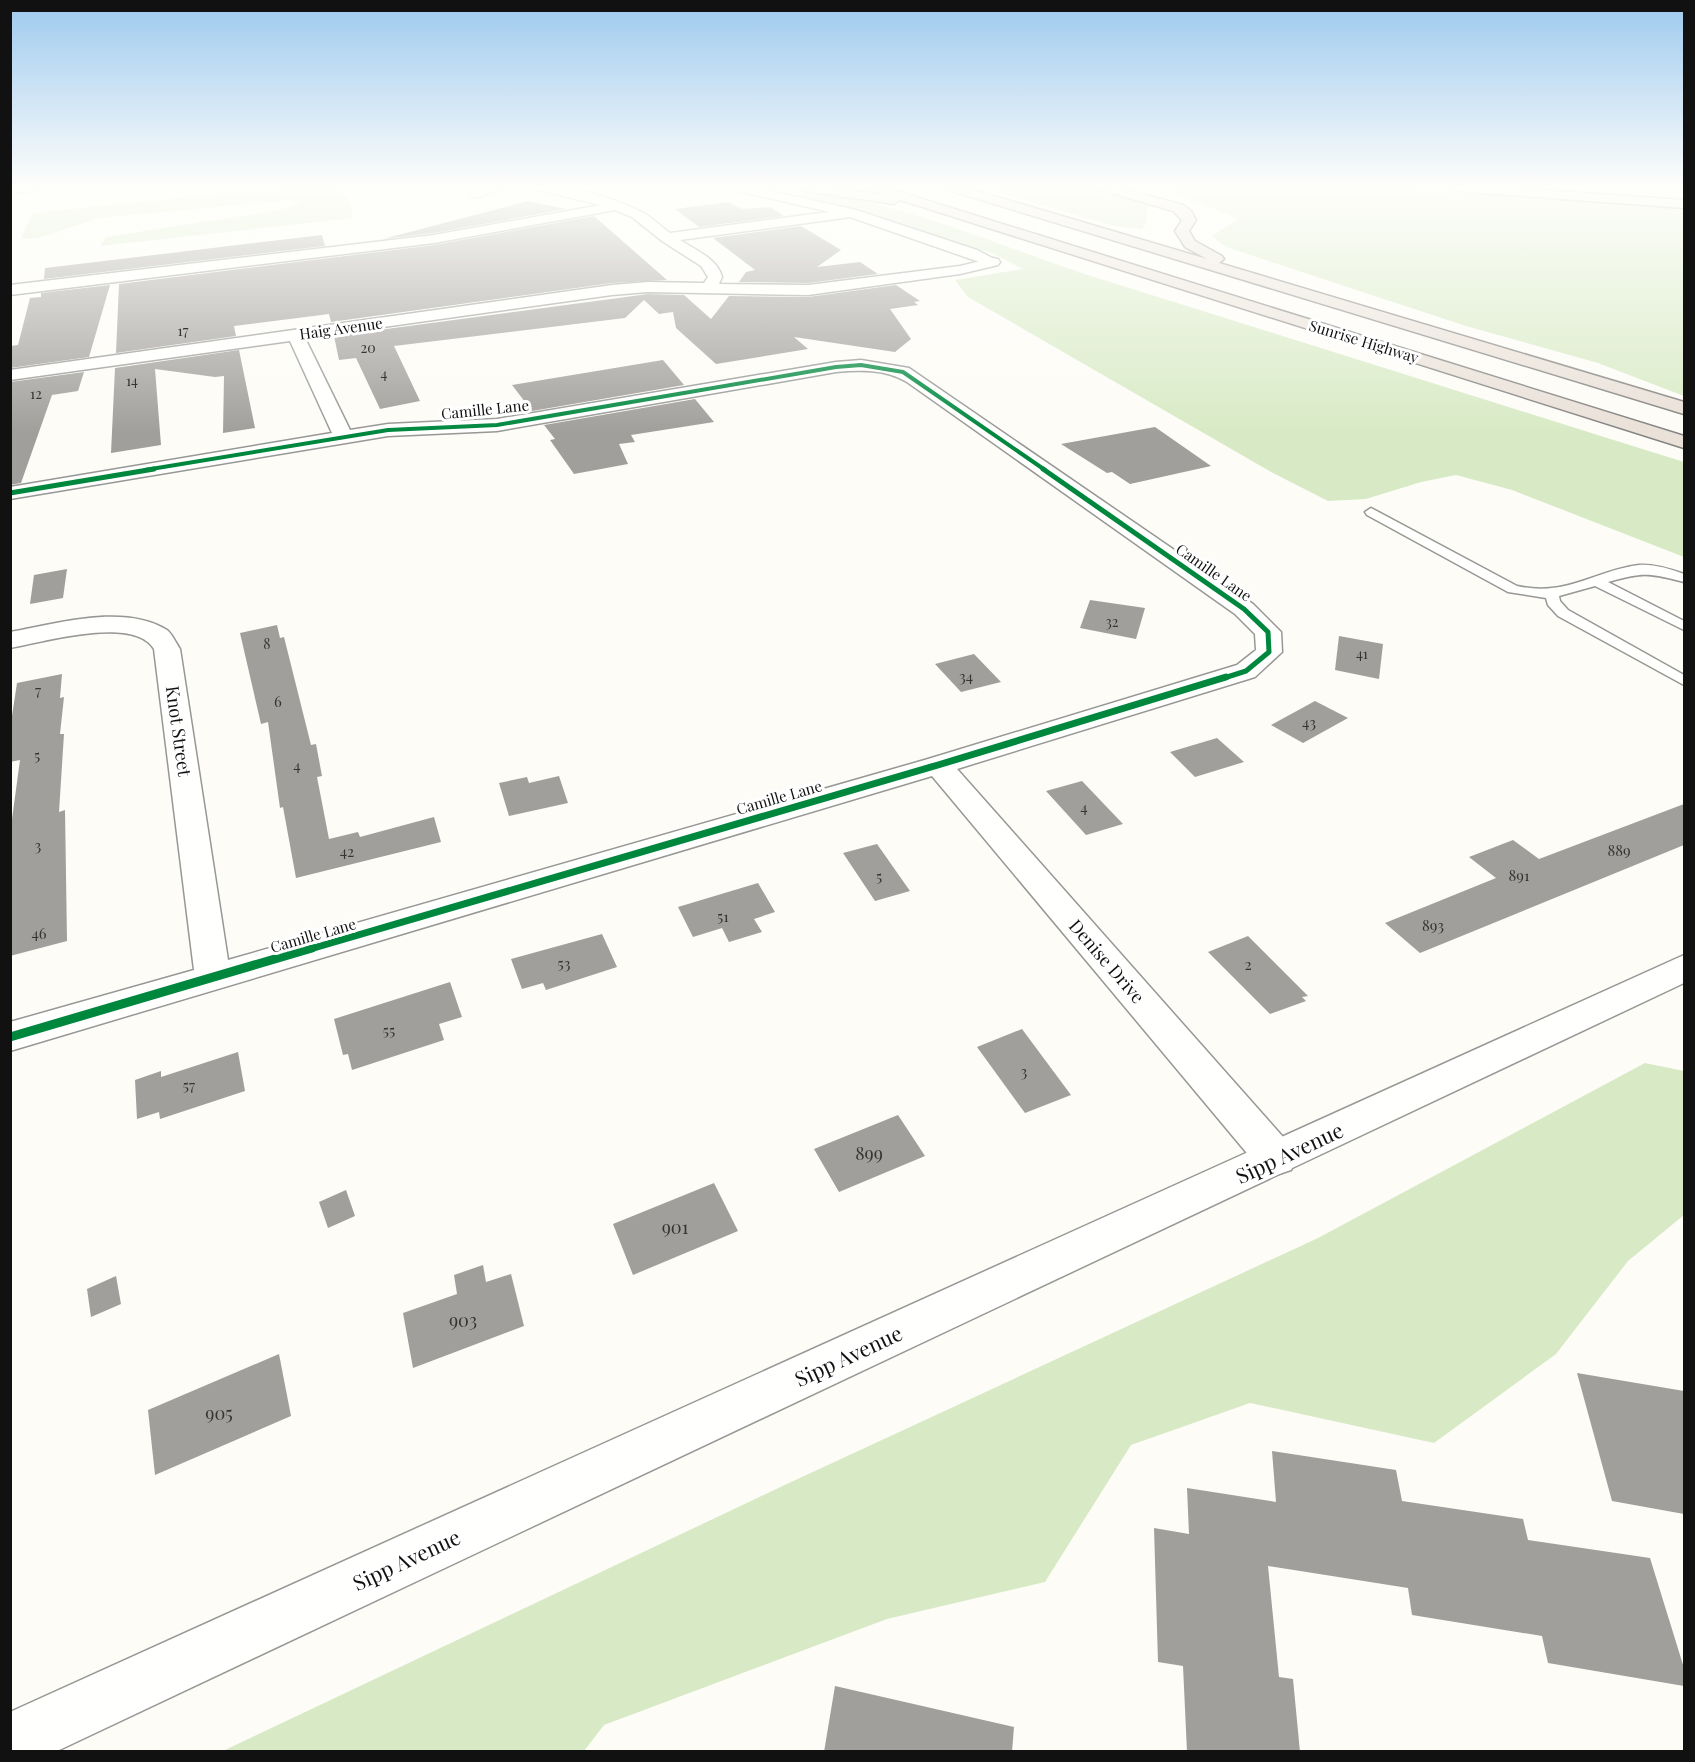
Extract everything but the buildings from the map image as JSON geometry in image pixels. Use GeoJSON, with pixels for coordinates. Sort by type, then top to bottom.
{"type":"FeatureCollection","features":[{"type":"Feature","properties":{"kind":"highway","name":"Sunrise Highway"},"geometry":{"type":"LineString","coordinates":[[1134,269],[1684,442]]}},
{"type":"Feature","properties":{"kind":"highway","name":"Sunrise Highway"},"geometry":{"type":"LineString","coordinates":[[1221,269],[1684,408]]}},
{"type":"Feature","properties":{"kind":"highway"},"geometry":{"type":"LineString","coordinates":[[1239,269],[1335,304]]}},
{"type":"Feature","properties":{"kind":"street"},"geometry":{"type":"LineString","coordinates":[[10,290],[183,269]]}},
{"type":"Feature","properties":{"kind":"street"},"geometry":{"type":"LineString","coordinates":[[709,288],[715,277],[712,269]]}},
{"type":"Feature","properties":{"kind":"street","name":"Haig Avenue"},"geometry":{"type":"LineString","coordinates":[[10,375],[612,290],[648,287],[777,291],[839,288],[964,269]]}},
{"type":"Feature","properties":{"kind":"street"},"geometry":{"type":"LineString","coordinates":[[295,334],[343,436]]}},
{"type":"Feature","properties":{"kind":"street","name":"Camille Lane"},"geometry":{"type":"LineString","coordinates":[[10,492],[343,436],[388,430],[497,425],[836,367],[888,368],[903,372],[922,384],[1244,609],[1268,632],[1269,652],[1246,671],[938,765],[10,1037]]}},
{"type":"Feature","properties":{"kind":"street","name":"Knot Street"},"geometry":{"type":"LineString","coordinates":[[10,640],[98,624],[134,627],[159,636],[167,649],[213,979]]}},
{"type":"Feature","properties":{"kind":"street","name":"Denise Drive"},"geometry":{"type":"LineString","coordinates":[[938,765],[1276,1158]]}},
{"type":"Feature","properties":{"kind":"street","name":"Sipp Avenue"},"geometry":{"type":"LineString","coordinates":[[10,1742],[1684,968]]}},
{"type":"Feature","properties":{"kind":"lane"},"geometry":{"type":"LineString","coordinates":[[1371,512],[1513,589],[1534,594],[1552,594],[1640,569],[1663,571],[1684,578]]}},
{"type":"Feature","properties":{"kind":"lane"},"geometry":{"type":"LineString","coordinates":[[1595,580],[1684,626]]}},
{"type":"Feature","properties":{"kind":"lane"},"geometry":{"type":"LineString","coordinates":[[1552,594],[1553,603],[1563,613],[1684,681]]}},
{"type":"Feature","properties":{"kind":"green space"},"geometry":{"type":"Polygon","coordinates":[[[1022,269],[1071,269],[1684,462],[1684,557],[1512,490],[1456,475],[1421,482],[1366,499],[1328,501],[1273,473],[968,297],[955,280],[1022,269]]]}},
{"type":"Feature","properties":{"kind":"green space"},"geometry":{"type":"Polygon","coordinates":[[[1294,269],[1684,269],[1684,396],[1598,363],[1466,326],[1294,269]]]}},
{"type":"Feature","properties":{"kind":"green space"},"geometry":{"type":"Polygon","coordinates":[[[1645,1063],[1684,1071],[1684,1215],[1628,1261],[1556,1354],[1434,1443],[1250,1403],[1131,1445],[1045,1582],[887,1619],[604,1725],[584,1751],[223,1751],[789,1483],[1318,1238],[1645,1063]]]}},
{"type":"Feature","properties":{"kind":"cycle path"},"geometry":{"type":"LineString","coordinates":[[10,493],[388,430],[497,425],[836,367],[861,365],[888,368],[903,372],[913,378],[1244,609],[1268,632],[1269,652],[1246,671],[938,765],[10,1037]]}}]}
